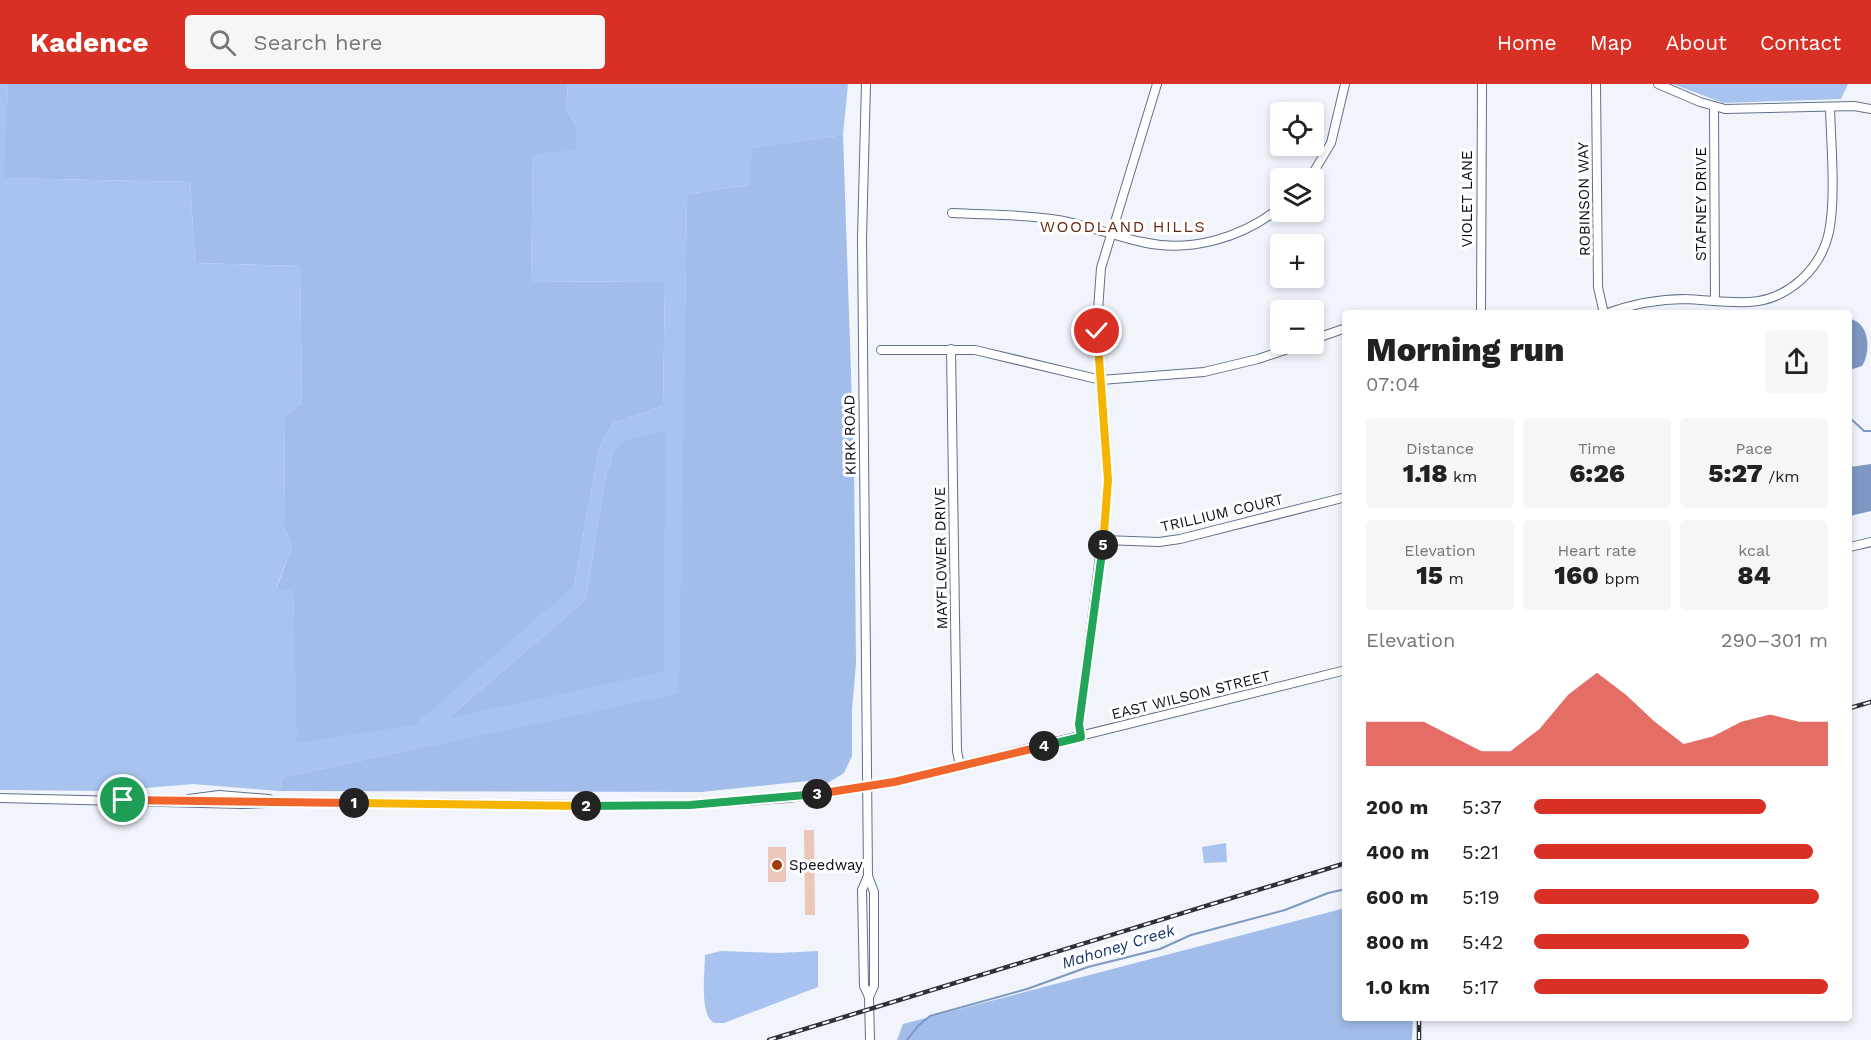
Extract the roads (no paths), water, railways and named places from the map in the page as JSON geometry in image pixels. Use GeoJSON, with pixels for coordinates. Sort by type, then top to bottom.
{"type":"FeatureCollection","features":[{"type":"Feature","properties":{"kind":"street","name":"KIRK ROAD"},"geometry":{"type":"LineString","coordinates":[[866,84],[862,249],[868,876],[874,892],[874,986],[869,997],[870,1040]]}},
{"type":"Feature","properties":{"kind":"street"},"geometry":{"type":"LineString","coordinates":[[1081,737],[1079,724],[1104,540],[1108,480],[1097,305],[1101,268],[1157,84]]}},
{"type":"Feature","properties":{"kind":"street"},"geometry":{"type":"LineString","coordinates":[[1316,168],[1331,143],[1345,84]]}},
{"type":"Feature","properties":{"kind":"street","name":"VIOLET LANE"},"geometry":{"type":"LineString","coordinates":[[1481,310],[1482,84]]}},
{"type":"Feature","properties":{"kind":"street","name":"ROBINSON WAY"},"geometry":{"type":"LineString","coordinates":[[1596,84],[1598,287],[1603,310]]}},
{"type":"Feature","properties":{"kind":"street"},"geometry":{"type":"LineString","coordinates":[[1658,84],[1714,107],[1739,110],[1854,106],[1871,110]]}},
{"type":"Feature","properties":{"kind":"street","name":"STAFNEY DRIVE"},"geometry":{"type":"LineString","coordinates":[[1714,107],[1715,301]]}},
{"type":"Feature","properties":{"kind":"street"},"geometry":{"type":"LineString","coordinates":[[1615,310],[1631,304],[1660,300],[1750,302],[1769,299],[1786,291],[1812,268],[1823,250],[1829,231],[1831,207],[1830,108]]}},
{"type":"Feature","properties":{"kind":"street"},"geometry":{"type":"LineString","coordinates":[[952,213],[1047,218],[1153,244],[1200,244],[1240,232],[1270,214]]}},
{"type":"Feature","properties":{"kind":"street"},"geometry":{"type":"LineString","coordinates":[[1324,336],[1342,329]]}},
{"type":"Feature","properties":{"kind":"street","name":"MAYFLOWER DRIVE"},"geometry":{"type":"LineString","coordinates":[[951,349],[957,751],[960,766]]}},
{"type":"Feature","properties":{"kind":"street"},"geometry":{"type":"LineString","coordinates":[[881,350],[975,350],[1101,380],[1204,372],[1273,354]]}},
{"type":"Feature","properties":{"kind":"street","name":"TRILLIUM COURT"},"geometry":{"type":"LineString","coordinates":[[1104,540],[1159,542],[1180,539],[1342,498]]}},
{"type":"Feature","properties":{"kind":"street"},"geometry":{"type":"LineString","coordinates":[[1852,547],[1871,542]]}},
{"type":"Feature","properties":{"kind":"street","name":"EAST WILSON STREET"},"geometry":{"type":"LineString","coordinates":[[0,798],[180,801],[221,795],[293,802],[674,806],[788,798],[868,786],[960,766],[1342,671]]}},
{"type":"Feature","properties":{"kind":"waterway","name":"Mahoney Creek"},"geometry":{"type":"LineString","coordinates":[[1852,420],[1864,431],[1871,431]]}},
{"type":"Feature","properties":{"kind":"waterway","name":"Mahoney Creek"},"geometry":{"type":"LineString","coordinates":[[907,1040],[930,1016],[1027,989],[1088,967],[1160,949],[1191,935],[1285,910],[1342,890]]}},
{"type":"Feature","properties":{"kind":"railway"},"geometry":{"type":"LineString","coordinates":[[1852,707],[1871,702]]}},
{"type":"Feature","properties":{"kind":"railway"},"geometry":{"type":"LineString","coordinates":[[769,1040],[1342,864]]}},
{"type":"Feature","properties":{"kind":"railway"},"geometry":{"type":"LineString","coordinates":[[1419,1021],[1419,1040]]}},
{"type":"Feature","properties":{"kind":"place","name":"Speedway"},"geometry":{"type":"Point","coordinates":[777,865]}},
{"type":"Feature","properties":{"kind":"district","name":"WOODLAND HILLS"},"geometry":{"type":"Point","coordinates":[1123,226]}}]}
